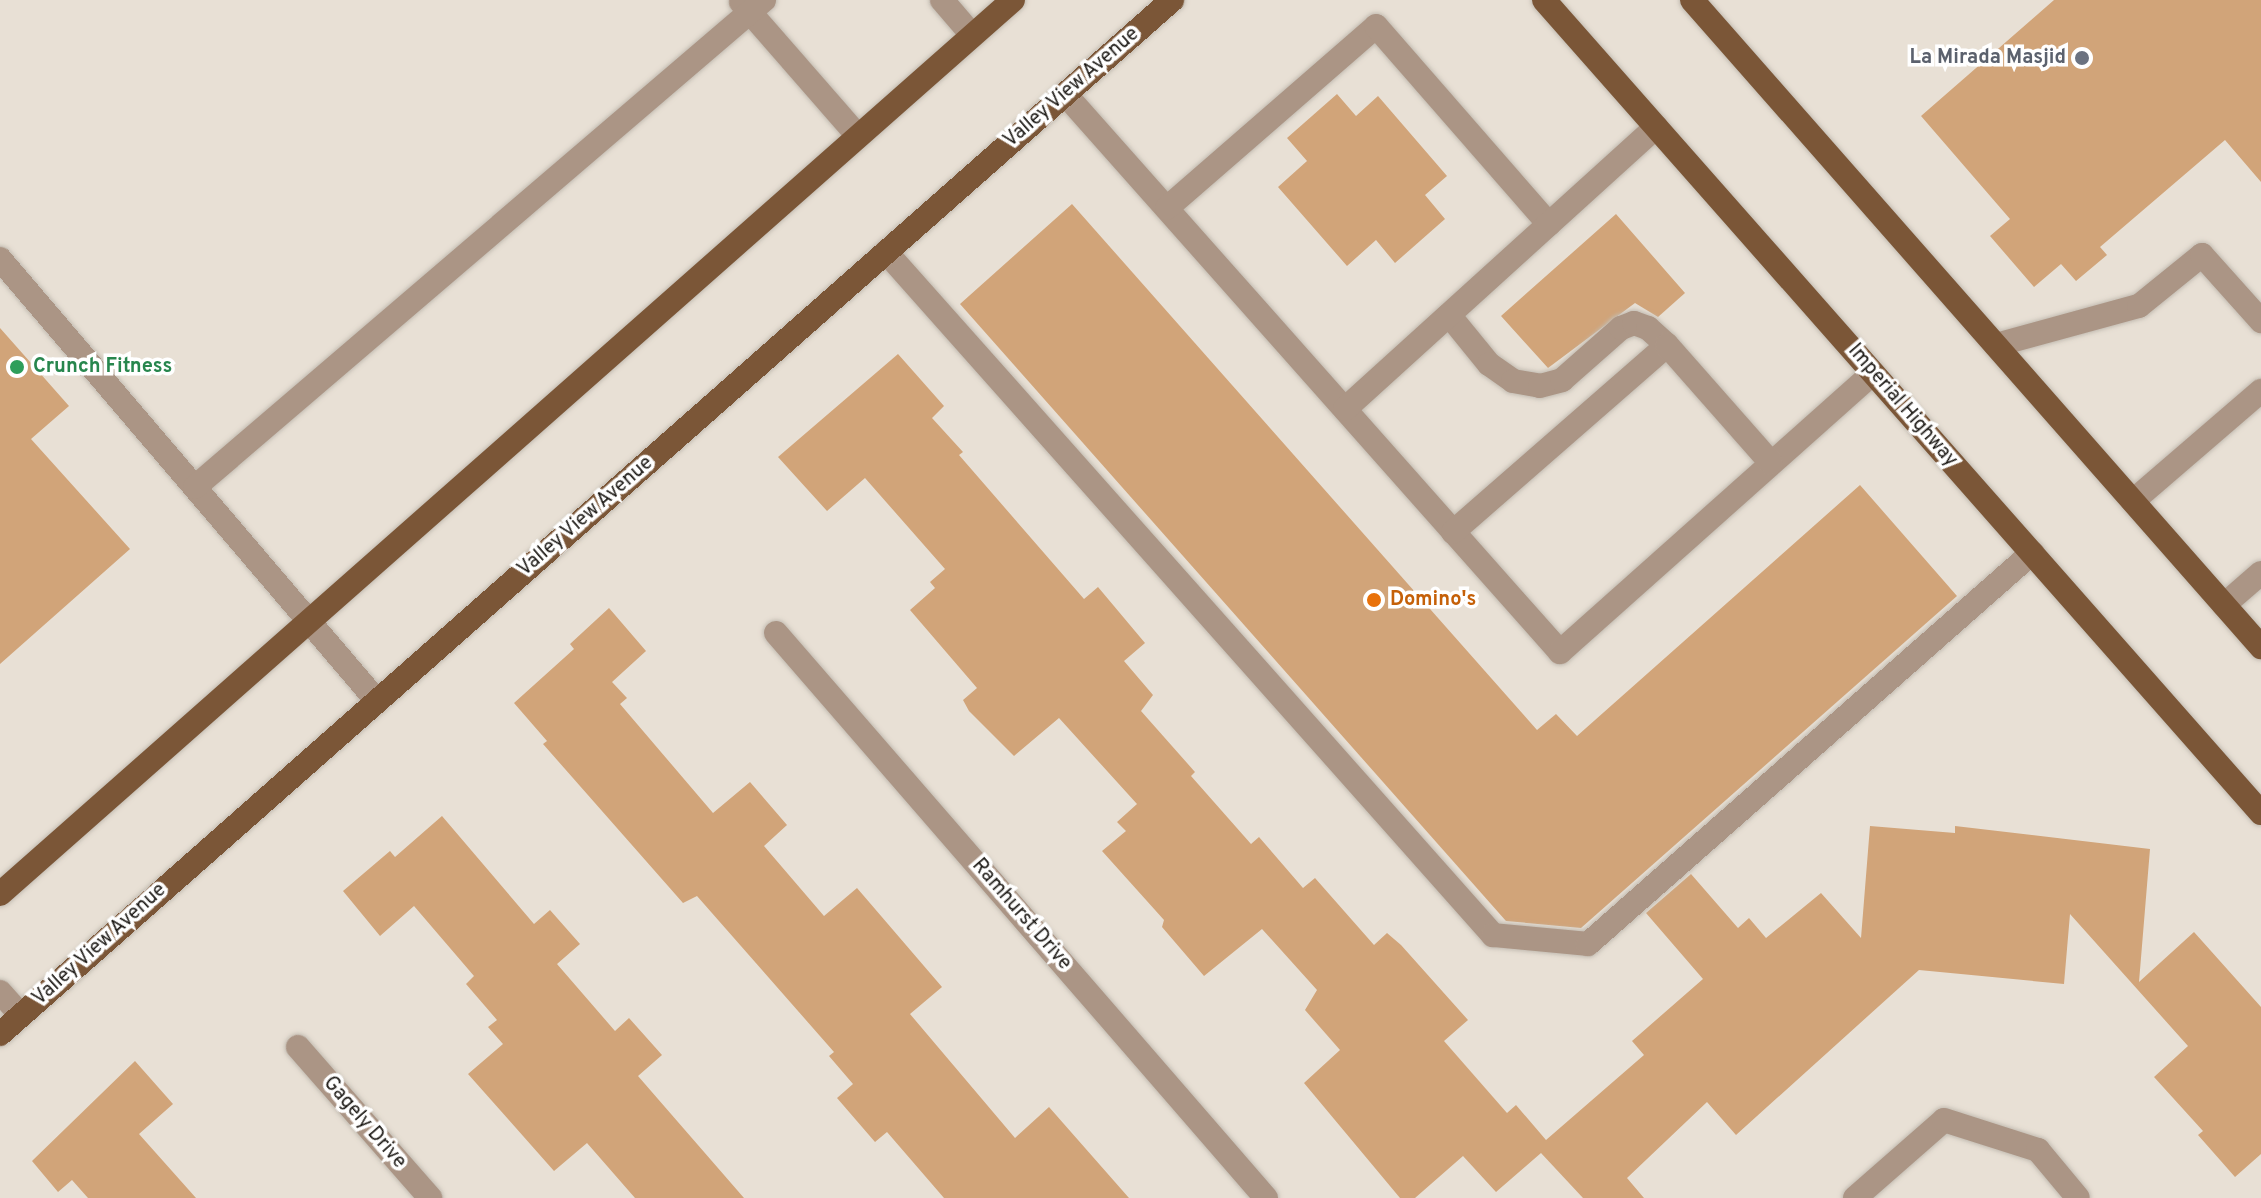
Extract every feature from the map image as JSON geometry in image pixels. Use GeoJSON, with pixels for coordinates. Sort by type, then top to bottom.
{"type":"FeatureCollection","features":[{"type":"Feature","properties":{"kind":"main road"},"geometry":{"type":"LineString","coordinates":[[0,894],[1013,0]]}},
{"type":"Feature","properties":{"kind":"main road","name":"Valley View Avenue"},"geometry":{"type":"LineString","coordinates":[[0,1034],[1172,0]]}},
{"type":"Feature","properties":{"kind":"main road","name":"Imperial Highway"},"geometry":{"type":"LineString","coordinates":[[1544,0],[2261,813]]}},
{"type":"Feature","properties":{"kind":"main road"},"geometry":{"type":"LineString","coordinates":[[1692,0],[2261,647]]}},
{"type":"Feature","properties":{"kind":"street"},"geometry":{"type":"LineString","coordinates":[[942,0],[972,35]]}},
{"type":"Feature","properties":{"kind":"street"},"geometry":{"type":"LineString","coordinates":[[195,487],[751,4],[858,136]]}},
{"type":"Feature","properties":{"kind":"street"},"geometry":{"type":"LineString","coordinates":[[1167,208],[1376,26],[1549,224]]}},
{"type":"Feature","properties":{"kind":"street"},"geometry":{"type":"LineString","coordinates":[[1065,94],[1560,652],[1873,373]]}},
{"type":"Feature","properties":{"kind":"street"},"geometry":{"type":"LineString","coordinates":[[1345,409],[1656,127]]}},
{"type":"Feature","properties":{"kind":"street"},"geometry":{"type":"LineString","coordinates":[[886,252],[1493,935],[1588,944],[2032,553]]}},
{"type":"Feature","properties":{"kind":"street"},"geometry":{"type":"LineString","coordinates":[[1996,345],[2139,306],[2202,255],[2261,321]]}},
{"type":"Feature","properties":{"kind":"street"},"geometry":{"type":"LineString","coordinates":[[0,259],[377,701]]}},
{"type":"Feature","properties":{"kind":"street"},"geometry":{"type":"LineString","coordinates":[[1449,315],[1489,364],[1513,381],[1540,386],[1562,380],[1621,328],[1634,323],[1648,328],[1667,345],[1771,463]]}},
{"type":"Feature","properties":{"kind":"street"},"geometry":{"type":"LineString","coordinates":[[1453,532],[1667,345]]}},
{"type":"Feature","properties":{"kind":"street"},"geometry":{"type":"LineString","coordinates":[[2133,501],[2261,391]]}},
{"type":"Feature","properties":{"kind":"street"},"geometry":{"type":"LineString","coordinates":[[2224,605],[2261,573]]}},
{"type":"Feature","properties":{"kind":"street","name":"Ramhurst Drive"},"geometry":{"type":"LineString","coordinates":[[776,633],[1266,1198]]}},
{"type":"Feature","properties":{"kind":"street"},"geometry":{"type":"LineString","coordinates":[[0,992],[21,1015]]}},
{"type":"Feature","properties":{"kind":"street","name":"Gagely Drive"},"geometry":{"type":"LineString","coordinates":[[298,1047],[430,1198]]}},
{"type":"Feature","properties":{"kind":"street"},"geometry":{"type":"LineString","coordinates":[[1855,1198],[1944,1120],[2038,1150],[2078,1198]]}},
{"type":"Feature","properties":{"kind":"building"},"geometry":{"type":"Polygon","coordinates":[[[2054,0],[2261,0],[2261,182],[2225,140],[2100,247],[2107,255],[2076,281],[2061,264],[2034,287],[1990,236],[2010,219],[1921,116],[2054,0]]]}},
{"type":"Feature","properties":{"kind":"building"},"geometry":{"type":"Polygon","coordinates":[[[1337,94],[1356,116],[1378,96],[1447,176],[1425,195],[1445,219],[1395,263],[1376,240],[1347,266],[1278,187],[1307,161],[1287,138],[1337,94]]]}},
{"type":"Feature","properties":{"kind":"building"},"geometry":{"type":"Polygon","coordinates":[[[1072,204],[1537,730],[1556,714],[1577,736],[1860,485],[1957,596],[1581,928],[1506,921],[960,304],[1072,204]]]}},
{"type":"Feature","properties":{"kind":"building"},"geometry":{"type":"Polygon","coordinates":[[[1616,214],[1685,293],[1658,317],[1635,303],[1548,368],[1501,316],[1616,214]]]}},
{"type":"Feature","properties":{"kind":"building"},"geometry":{"type":"Polygon","coordinates":[[[0,328],[69,406],[31,439],[130,549],[0,664],[0,328]]]}},
{"type":"Feature","properties":{"kind":"building"},"geometry":{"type":"Polygon","coordinates":[[[898,354],[944,406],[932,418],[963,452],[959,455],[1084,599],[1098,587],[1145,643],[1124,661],[1153,695],[1141,711],[1195,772],[1191,776],[1251,844],[1259,837],[1303,888],[1315,878],[1374,945],[1387,933],[1401,945],[1468,1020],[1444,1041],[1507,1113],[1516,1105],[1546,1140],[1644,1055],[1632,1041],[1703,979],[1646,913],[1691,874],[1738,928],[1749,918],[1766,938],[1821,893],[1861,938],[1870,826],[1955,833],[1955,826],[2150,849],[2139,982],[2194,932],[2261,1007],[2261,1154],[2235,1177],[2198,1135],[2203,1131],[2154,1077],[2188,1046],[2070,914],[2064,984],[1919,970],[1736,1135],[1707,1102],[1627,1178],[1644,1198],[1583,1198],[1541,1153],[1496,1192],[1463,1156],[1415,1198],[1400,1198],[1304,1083],[1340,1050],[1305,1010],[1317,990],[1262,929],[1204,976],[1162,927],[1164,920],[1102,851],[1126,831],[1117,822],[1137,804],[1059,718],[1014,756],[969,711],[963,700],[977,688],[910,610],[935,588],[930,582],[945,569],[865,478],[827,511],[778,457],[898,354]]]}},
{"type":"Feature","properties":{"kind":"building"},"geometry":{"type":"Polygon","coordinates":[[[609,608],[646,651],[612,682],[627,698],[620,704],[713,813],[750,782],[787,825],[764,846],[824,916],[857,888],[942,987],[910,1014],[1015,1138],[1049,1107],[1129,1198],[944,1198],[887,1132],[875,1142],[837,1098],[853,1084],[829,1056],[834,1052],[697,896],[683,903],[543,744],[547,741],[514,703],[574,649],[570,644],[609,608]]]}},
{"type":"Feature","properties":{"kind":"building"},"geometry":{"type":"Polygon","coordinates":[[[442,816],[534,924],[550,910],[580,944],[557,964],[615,1031],[629,1018],[662,1055],[638,1076],[744,1198],[635,1198],[587,1143],[554,1171],[468,1074],[503,1044],[488,1027],[497,1020],[466,984],[474,976],[414,906],[380,936],[343,891],[390,851],[395,857],[442,816]]]}},
{"type":"Feature","properties":{"kind":"building"},"geometry":{"type":"Polygon","coordinates":[[[135,1061],[173,1104],[139,1134],[196,1198],[88,1198],[72,1180],[58,1192],[32,1161],[135,1061]]]}},
{"type":"Feature","properties":{"kind":"place","name":"La Mirada Masjid"},"geometry":{"type":"Point","coordinates":[2082,58]}},
{"type":"Feature","properties":{"kind":"place","name":"Crunch Fitness"},"geometry":{"type":"Point","coordinates":[17,367]}},
{"type":"Feature","properties":{"kind":"place","name":"Domino's"},"geometry":{"type":"Point","coordinates":[1374,600]}}]}
